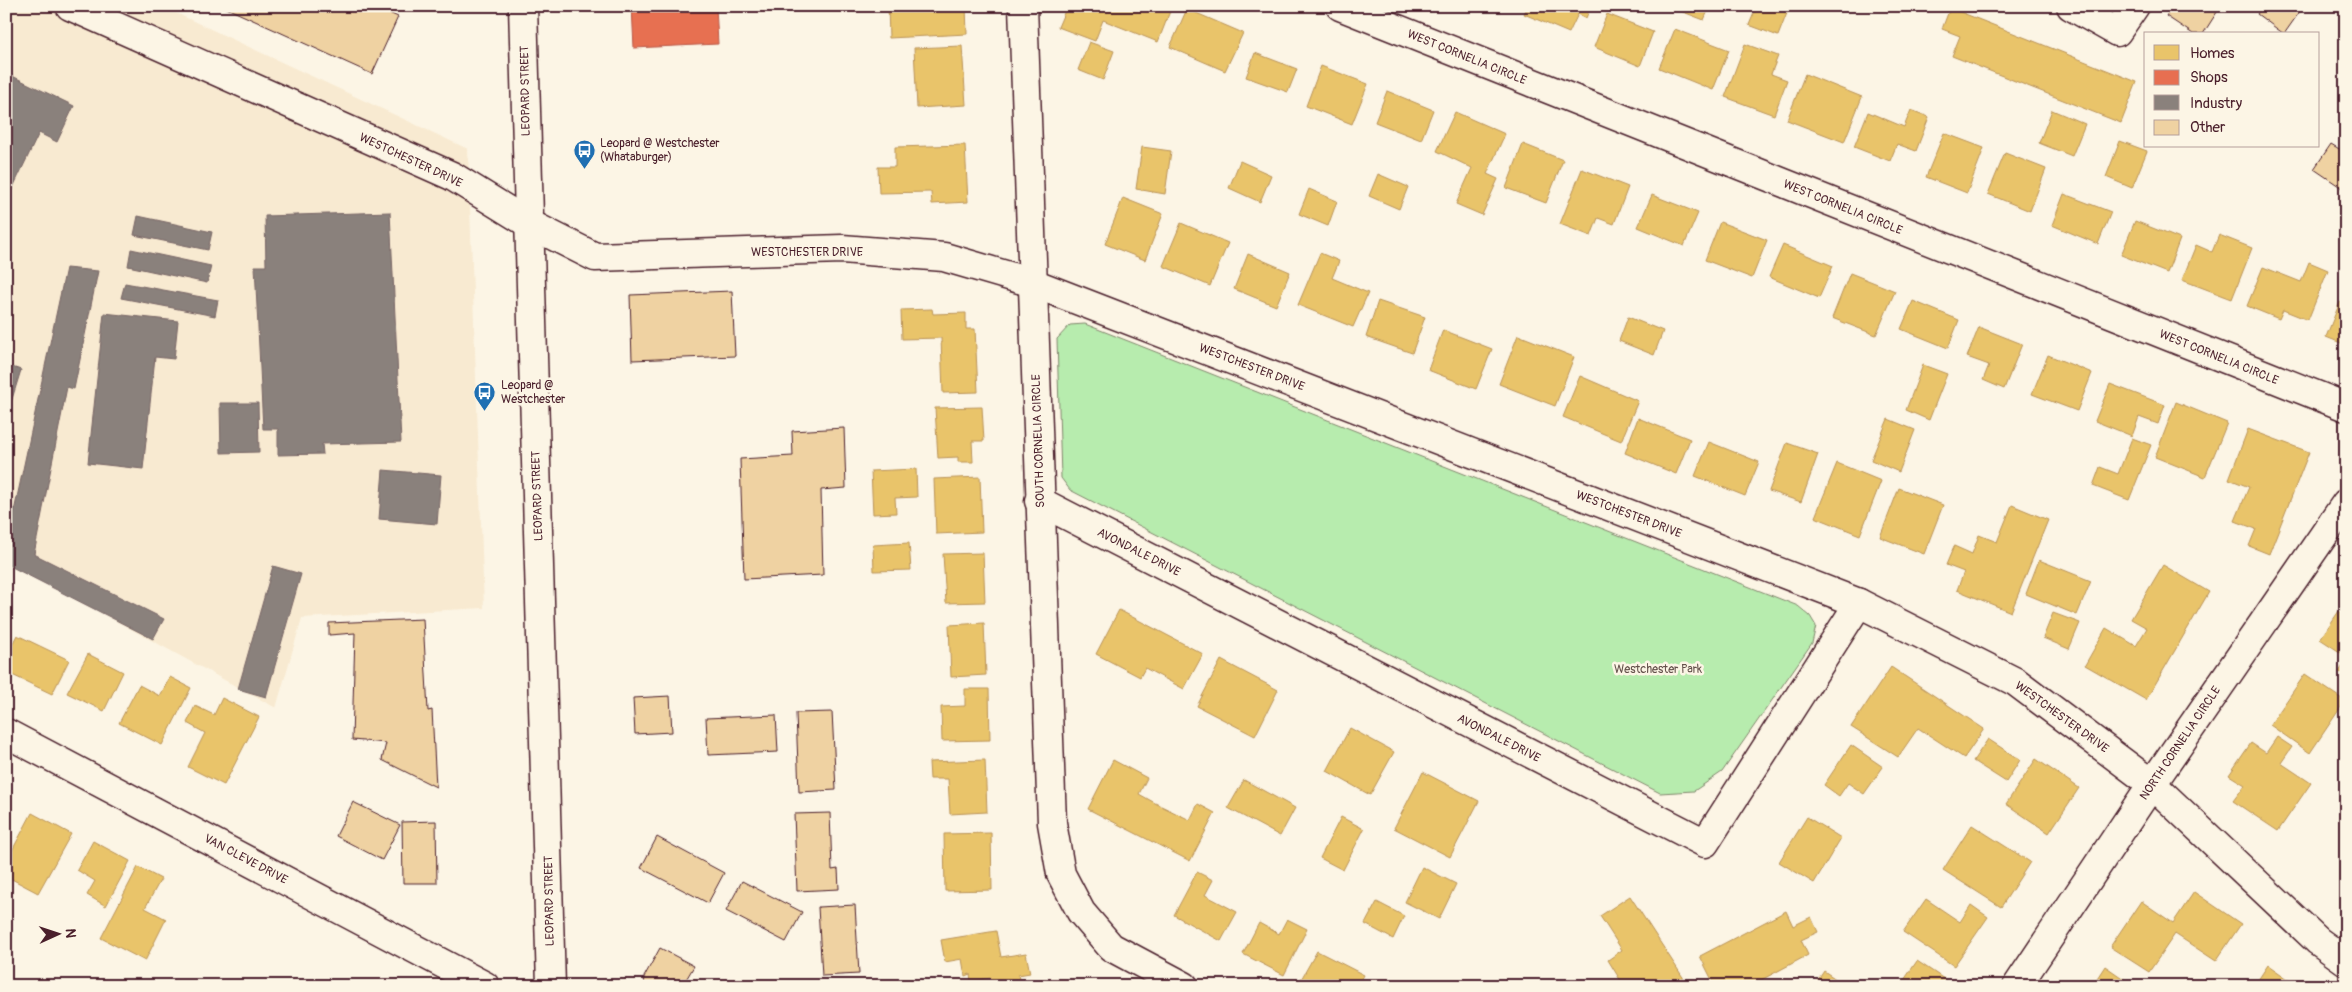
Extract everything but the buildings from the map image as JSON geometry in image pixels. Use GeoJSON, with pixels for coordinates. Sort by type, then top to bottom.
{"type":"FeatureCollection","features":[{"type":"Feature","properties":{"kind":"street","name":"WESTCHESTER DRIVE"},"geometry":{"type":"LineString","coordinates":[[70,6],[452,176],[528,223],[594,257],[842,249],[944,257],[1033,283],[1860,603],[2016,682],[2152,784],[2318,941],[2346,961]]}},
{"type":"Feature","properties":{"kind":"street","name":"LEOPARD STREET"},"geometry":{"type":"LineString","coordinates":[[523,6],[551,986]]}},
{"type":"Feature","properties":{"kind":"street","name":"SOUTH CORNELIA CIRCLE"},"geometry":{"type":"LineString","coordinates":[[1024,6],[1039,501],[1052,823],[1061,874],[1081,912],[1111,947],[1184,986]]}},
{"type":"Feature","properties":{"kind":"street","name":"WEST CORNELIA CIRCLE"},"geometry":{"type":"LineString","coordinates":[[1340,6],[2346,407]]}},
{"type":"Feature","properties":{"kind":"street"},"geometry":{"type":"LineString","coordinates":[[2070,6],[2117,32],[2136,6]]}},
{"type":"Feature","properties":{"kind":"street","name":"AVONDALE DRIVE"},"geometry":{"type":"LineString","coordinates":[[1039,501],[1704,843],[1860,603]]}},
{"type":"Feature","properties":{"kind":"street","name":"NORTH CORNELIA CIRCLE"},"geometry":{"type":"LineString","coordinates":[[2017,986],[2152,784],[2346,503]]}},
{"type":"Feature","properties":{"kind":"street","name":"VAN CLEVE DRIVE"},"geometry":{"type":"LineString","coordinates":[[6,733],[485,986]]}},
{"type":"Feature","properties":{"kind":"shaded area"},"geometry":{"type":"Polygon","coordinates":[[[6,6],[161,6],[468,149],[484,608],[302,618],[276,708],[6,561],[6,6]]]}},
{"type":"Feature","properties":{"kind":"green space","name":"Westchester Park"},"geometry":{"type":"Polygon","coordinates":[[[1085,324],[1798,606],[1810,616],[1816,626],[1812,643],[1722,772],[1694,791],[1660,793],[1070,490],[1061,478],[1057,339],[1070,325],[1085,324]]]}},
{"type":"Feature","properties":{"kind":"place","name":"Leopard @ Westchester (Whataburger)"},"geometry":{"type":"Point","coordinates":[584,169]}},
{"type":"Feature","properties":{"kind":"place","name":"Leopard @ Westchester"},"geometry":{"type":"Point","coordinates":[485,411]}}]}
